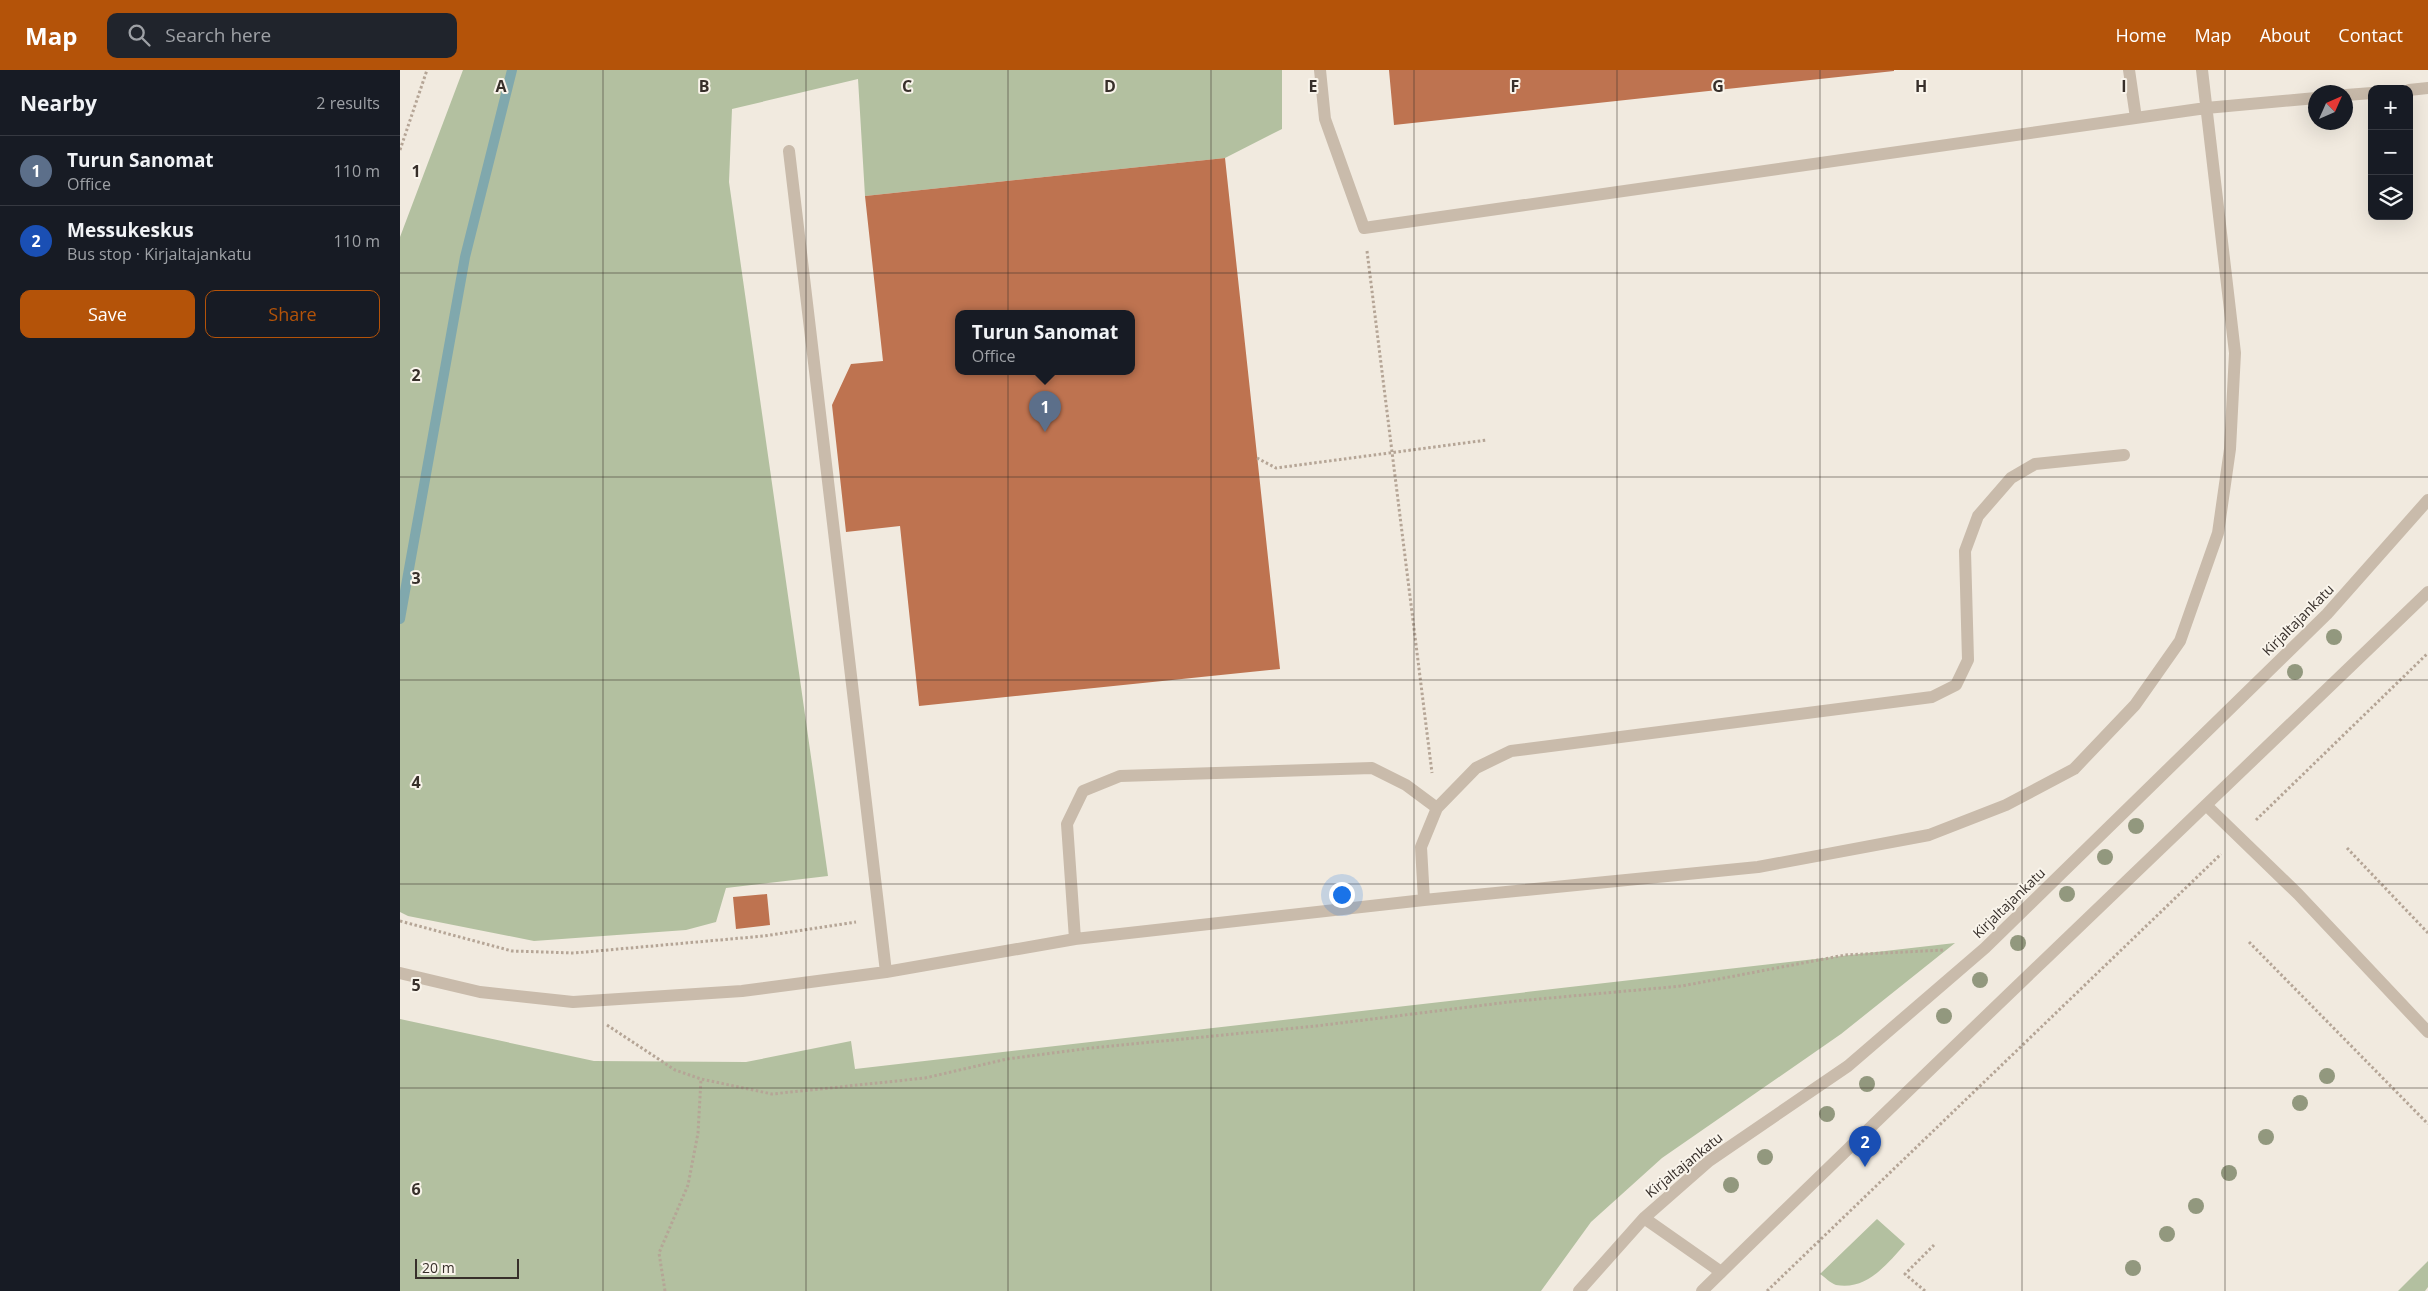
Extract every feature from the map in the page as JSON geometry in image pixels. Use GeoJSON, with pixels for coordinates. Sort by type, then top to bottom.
{"type":"FeatureCollection","features":[{"type":"Feature","properties":{"kind":"street"},"geometry":{"type":"LineString","coordinates":[[1320,70],[1325,119],[1364,228],[2206,108],[2308,99]]}},
{"type":"Feature","properties":{"kind":"street"},"geometry":{"type":"LineString","coordinates":[[2129,70],[2136,118]]}},
{"type":"Feature","properties":{"kind":"street"},"geometry":{"type":"LineString","coordinates":[[400,973],[480,992],[573,1002],[742,991],[886,972],[1075,939],[1424,900],[1758,867],[1929,835],[2006,804],[2074,769],[2135,705],[2180,641],[2218,533],[2230,449],[2235,353],[2202,70]]}},
{"type":"Feature","properties":{"kind":"street"},"geometry":{"type":"LineString","coordinates":[[2413,90],[2428,88]]}},
{"type":"Feature","properties":{"kind":"street"},"geometry":{"type":"LineString","coordinates":[[2353,94],[2368,93]]}},
{"type":"Feature","properties":{"kind":"street"},"geometry":{"type":"LineString","coordinates":[[789,151],[886,972]]}},
{"type":"Feature","properties":{"kind":"street"},"geometry":{"type":"LineString","coordinates":[[1424,900],[1421,847],[1438,808],[1476,768],[1510,751],[1932,697],[1956,685],[1968,660],[1965,551],[1978,516],[2011,478],[2035,464],[2124,455]]}},
{"type":"Feature","properties":{"kind":"street","name":"Kirjaltajankatu"},"geometry":{"type":"LineString","coordinates":[[1580,1291],[1644,1218],[1709,1161],[1848,1066],[1985,948],[2327,614],[2428,500]]}},
{"type":"Feature","properties":{"kind":"street"},"geometry":{"type":"LineString","coordinates":[[1702,1291],[2062,941],[2207,806],[2428,592]]}},
{"type":"Feature","properties":{"kind":"street"},"geometry":{"type":"LineString","coordinates":[[1075,939],[1067,824],[1083,791],[1120,776],[1372,768],[1406,784],[1438,808]]}},
{"type":"Feature","properties":{"kind":"street"},"geometry":{"type":"LineString","coordinates":[[2207,806],[2298,894],[2428,1032]]}},
{"type":"Feature","properties":{"kind":"street"},"geometry":{"type":"LineString","coordinates":[[1644,1218],[1721,1272]]}},
{"type":"Feature","properties":{"kind":"path"},"geometry":{"type":"LineString","coordinates":[[400,150],[427,70]]}},
{"type":"Feature","properties":{"kind":"path"},"geometry":{"type":"LineString","coordinates":[[1364,228],[1428,750],[1438,808]]}},
{"type":"Feature","properties":{"kind":"path"},"geometry":{"type":"LineString","coordinates":[[1257,458],[1276,468],[1487,440]]}},
{"type":"Feature","properties":{"kind":"path"},"geometry":{"type":"LineString","coordinates":[[1767,1291],[2428,653]]}},
{"type":"Feature","properties":{"kind":"path"},"geometry":{"type":"LineString","coordinates":[[2347,848],[2428,932]]}},
{"type":"Feature","properties":{"kind":"path"},"geometry":{"type":"LineString","coordinates":[[400,921],[512,951],[574,953],[764,936],[880,918]]}},
{"type":"Feature","properties":{"kind":"path"},"geometry":{"type":"LineString","coordinates":[[2250,942],[2428,1124]]}},
{"type":"Feature","properties":{"kind":"path"},"geometry":{"type":"LineString","coordinates":[[573,1002],[675,1070],[701,1079],[772,1094],[925,1078],[1007,1059],[1091,1048],[1316,1026],[1516,1001],[1682,986],[1845,955],[1985,948]]}},
{"type":"Feature","properties":{"kind":"path"},"geometry":{"type":"LineString","coordinates":[[665,1291],[659,1253],[688,1185],[698,1133],[701,1079]]}},
{"type":"Feature","properties":{"kind":"path"},"geometry":{"type":"LineString","coordinates":[[1925,1291],[1905,1274],[1934,1244]]}},
{"type":"Feature","properties":{"kind":"green space"},"geometry":{"type":"Polygon","coordinates":[[[463,70],[1282,70],[1282,129],[1225,158],[865,196],[858,79],[732,109],[729,182],[828,876],[726,888],[716,922],[686,930],[534,941],[408,916],[400,912],[400,237],[463,70]]]}},
{"type":"Feature","properties":{"kind":"green space"},"geometry":{"type":"Polygon","coordinates":[[[1955,943],[1841,1034],[1662,1158],[1591,1222],[1541,1291],[400,1291],[400,1019],[594,1061],[746,1062],[851,1041],[855,1069],[1955,943]]]}},
{"type":"Feature","properties":{"kind":"green space"},"geometry":{"type":"Polygon","coordinates":[[[1877,1219],[1905,1244],[1884,1267],[1867,1280],[1847,1286],[1836,1285],[1820,1274],[1877,1219]]]}},
{"type":"Feature","properties":{"kind":"green space"},"geometry":{"type":"Polygon","coordinates":[[[2428,1261],[2428,1287],[2425,1291],[2398,1291],[2428,1261]]]}},
{"type":"Feature","properties":{"kind":"building"},"geometry":{"type":"Polygon","coordinates":[[[1389,70],[1894,70],[1894,71],[1394,125],[1389,70]]]}},
{"type":"Feature","properties":{"kind":"building"},"geometry":{"type":"Polygon","coordinates":[[[1225,158],[1280,669],[919,706],[900,526],[846,532],[832,405],[851,364],[883,361],[865,196],[1225,158]]]}},
{"type":"Feature","properties":{"kind":"building"},"geometry":{"type":"Polygon","coordinates":[[[767,894],[770,925],[736,929],[733,897],[767,894]]]}},
{"type":"Feature","properties":{"kind":"waterway"},"geometry":{"type":"LineString","coordinates":[[400,619],[465,257],[512,70]]}},
{"type":"Feature","properties":{"kind":"place","name":"Turun Sanomat"},"geometry":{"type":"Point","coordinates":[1045,432]}},
{"type":"Feature","properties":{"kind":"place","name":"Messukeskus"},"geometry":{"type":"Point","coordinates":[1865,1167]}}]}
